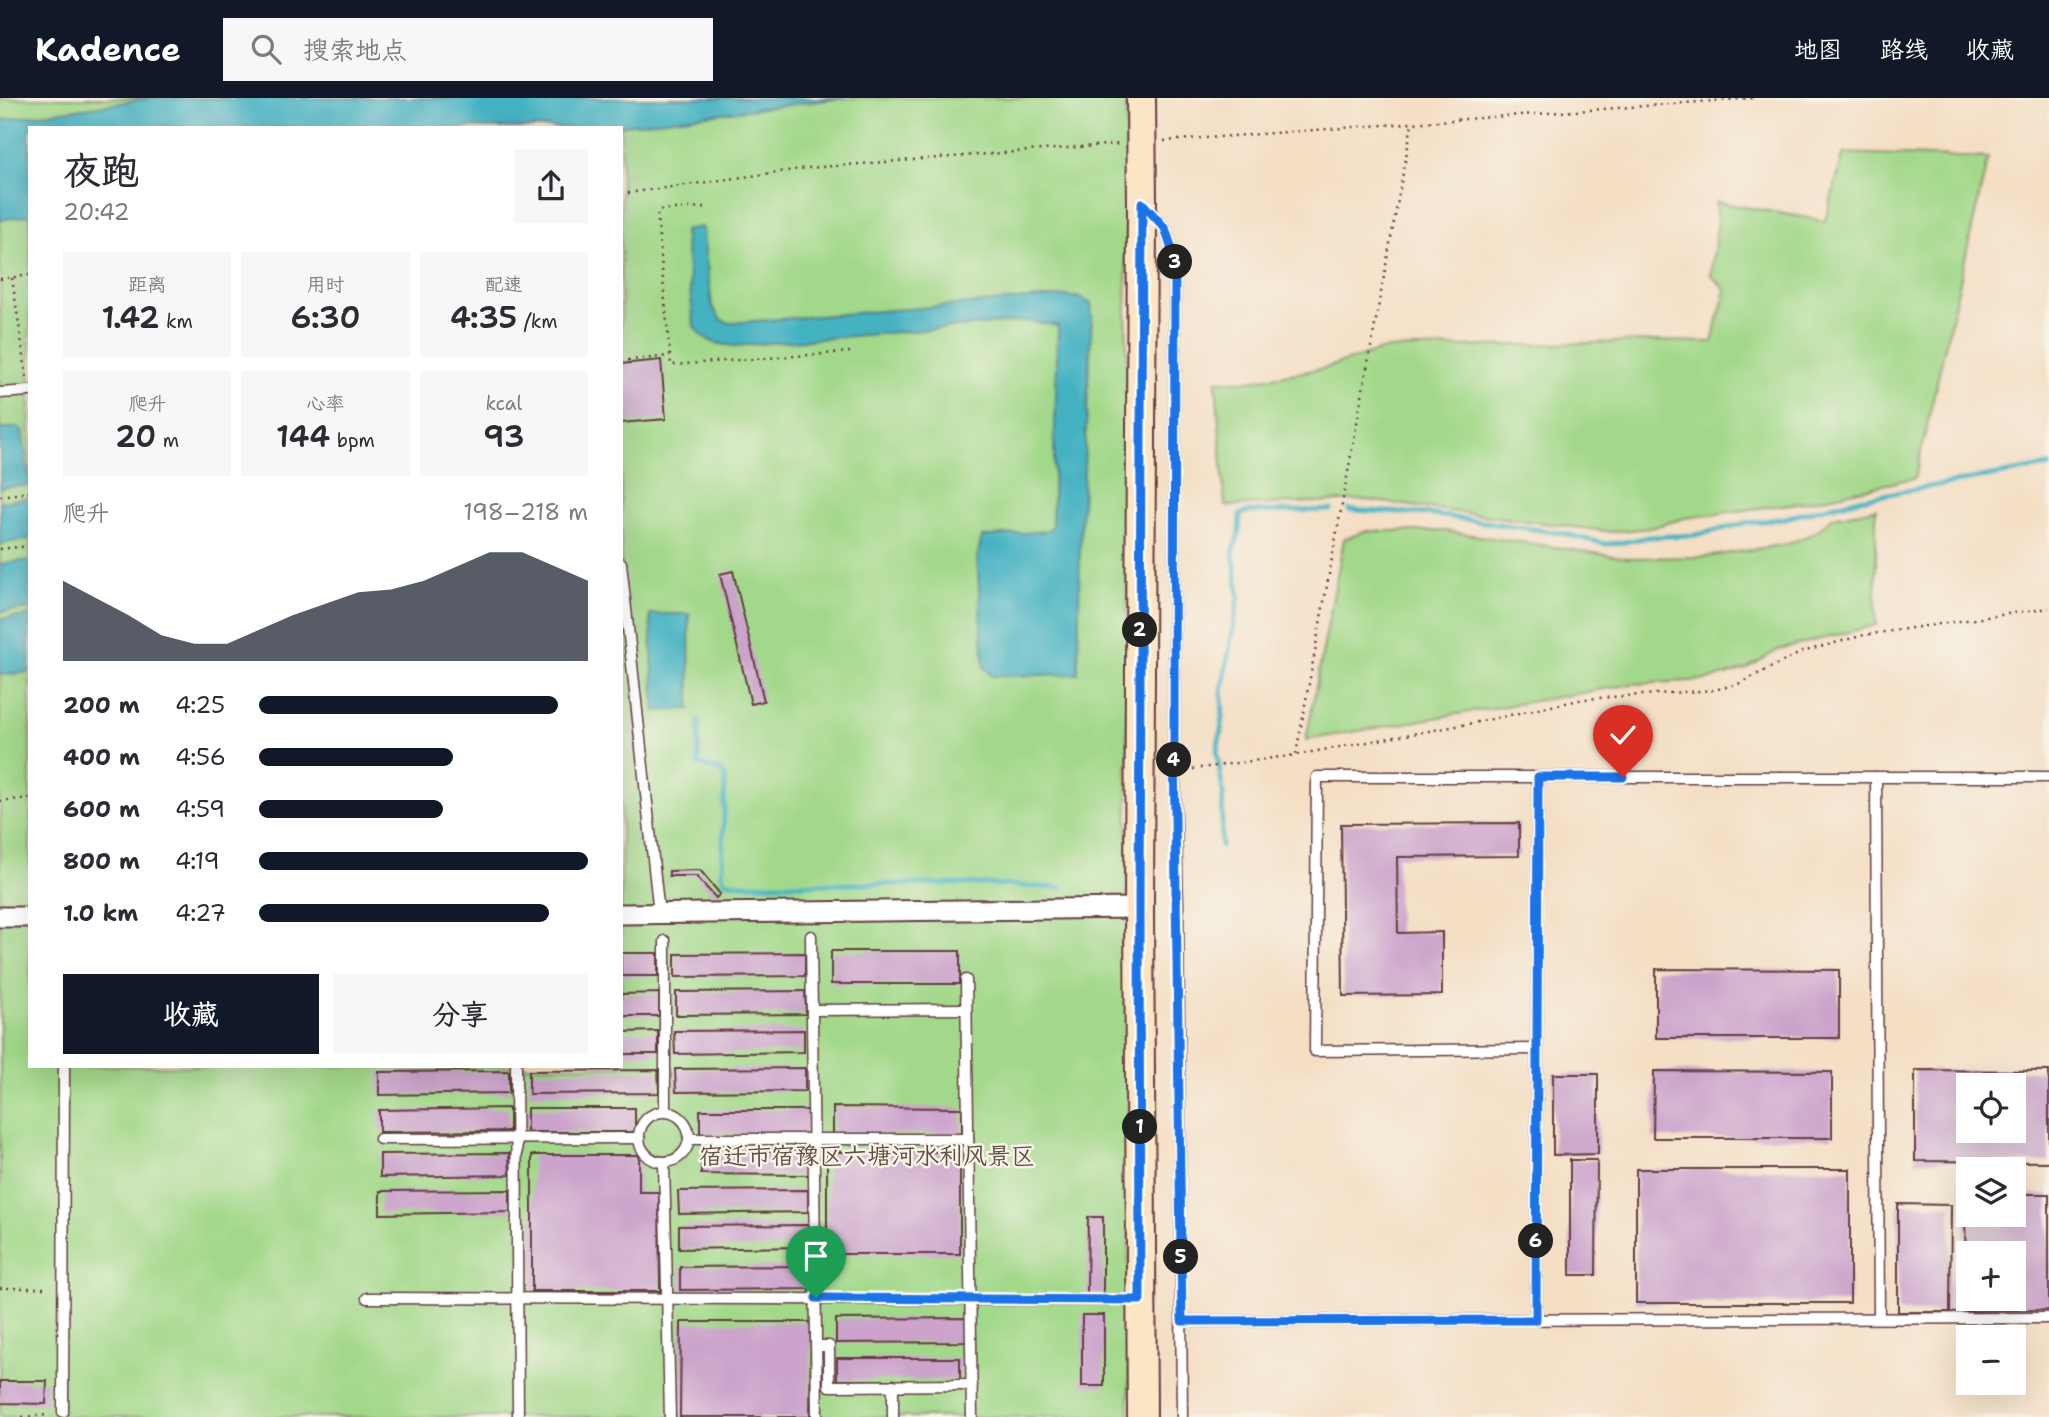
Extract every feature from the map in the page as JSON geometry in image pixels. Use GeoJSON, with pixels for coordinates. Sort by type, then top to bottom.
{"type":"FeatureCollection","features":[{"type":"Feature","properties":{"kind":"main road"},"geometry":{"type":"LineString","coordinates":[[1141,98],[1139,908],[1142,1417]]}},
{"type":"Feature","properties":{"kind":"street"},"geometry":{"type":"LineString","coordinates":[[623,914],[1139,908]]}},
{"type":"Feature","properties":{"kind":"street"},"geometry":{"type":"LineString","coordinates":[[0,917],[28,917]]}},
{"type":"Feature","properties":{"kind":"lane"},"geometry":{"type":"LineString","coordinates":[[1142,203],[1165,228],[1175,259],[1174,772],[1182,1417]]}},
{"type":"Feature","properties":{"kind":"lane"},"geometry":{"type":"LineString","coordinates":[[0,393],[28,394]]}},
{"type":"Feature","properties":{"kind":"lane"},"geometry":{"type":"LineString","coordinates":[[623,581],[659,914]]}},
{"type":"Feature","properties":{"kind":"lane"},"geometry":{"type":"LineString","coordinates":[[1537,1049],[1315,1051],[1317,777],[2049,777]]}},
{"type":"Feature","properties":{"kind":"lane"},"geometry":{"type":"LineString","coordinates":[[1536,1320],[1538,777]]}},
{"type":"Feature","properties":{"kind":"lane"},"geometry":{"type":"LineString","coordinates":[[1876,777],[1879,1318]]}},
{"type":"Feature","properties":{"kind":"lane"},"geometry":{"type":"LineString","coordinates":[[811,936],[817,1417]]}},
{"type":"Feature","properties":{"kind":"lane"},"geometry":{"type":"LineString","coordinates":[[665,941],[665,1112]]}},
{"type":"Feature","properties":{"kind":"lane"},"geometry":{"type":"LineString","coordinates":[[966,980],[972,1417]]}},
{"type":"Feature","properties":{"kind":"lane"},"geometry":{"type":"LineString","coordinates":[[812,1010],[967,1009]]}},
{"type":"Feature","properties":{"kind":"lane"},"geometry":{"type":"LineString","coordinates":[[63,1412],[64,1068]]}},
{"type":"Feature","properties":{"kind":"lane"},"geometry":{"type":"LineString","coordinates":[[516,1068],[518,1417]]}},
{"type":"Feature","properties":{"kind":"lane"},"geometry":{"type":"LineString","coordinates":[[665,1112],[677,1115],[683,1120],[689,1139],[685,1151],[664,1162],[648,1156],[639,1138],[641,1126],[646,1119],[653,1114],[665,1112]]}},
{"type":"Feature","properties":{"kind":"lane"},"geometry":{"type":"LineString","coordinates":[[380,1139],[639,1138]]}},
{"type":"Feature","properties":{"kind":"lane"},"geometry":{"type":"LineString","coordinates":[[689,1139],[968,1139]]}},
{"type":"Feature","properties":{"kind":"lane"},"geometry":{"type":"LineString","coordinates":[[664,1162],[670,1417]]}},
{"type":"Feature","properties":{"kind":"lane"},"geometry":{"type":"LineString","coordinates":[[367,1298],[1140,1300]]}},
{"type":"Feature","properties":{"kind":"lane"},"geometry":{"type":"LineString","coordinates":[[1182,1321],[2049,1318]]}},
{"type":"Feature","properties":{"kind":"lane"},"geometry":{"type":"LineString","coordinates":[[816,1346],[829,1346],[829,1386],[972,1385]]}},
{"type":"Feature","properties":{"kind":"lane"},"geometry":{"type":"LineString","coordinates":[[893,1385],[893,1417]]}},
{"type":"Feature","properties":{"kind":"path"},"geometry":{"type":"LineString","coordinates":[[1162,141],[1754,98]]}},
{"type":"Feature","properties":{"kind":"path"},"geometry":{"type":"LineString","coordinates":[[1295,755],[1412,124]]}},
{"type":"Feature","properties":{"kind":"path"},"geometry":{"type":"LineString","coordinates":[[623,194],[808,168],[1121,144]]}},
{"type":"Feature","properties":{"kind":"path"},"geometry":{"type":"LineString","coordinates":[[704,207],[660,210],[657,216],[671,365],[850,352]]}},
{"type":"Feature","properties":{"kind":"path"},"geometry":{"type":"LineString","coordinates":[[0,279],[28,275]]}},
{"type":"Feature","properties":{"kind":"path"},"geometry":{"type":"LineString","coordinates":[[12,278],[28,387]]}},
{"type":"Feature","properties":{"kind":"path"},"geometry":{"type":"LineString","coordinates":[[623,361],[670,356]]}},
{"type":"Feature","properties":{"kind":"path"},"geometry":{"type":"LineString","coordinates":[[0,496],[28,492]]}},
{"type":"Feature","properties":{"kind":"path"},"geometry":{"type":"LineString","coordinates":[[0,549],[28,545]]}},
{"type":"Feature","properties":{"kind":"path"},"geometry":{"type":"LineString","coordinates":[[1174,772],[1295,755],[1473,723],[1584,699],[1714,690],[1738,684],[1802,652],[1864,635],[2049,608]]}},
{"type":"Feature","properties":{"kind":"path"},"geometry":{"type":"LineString","coordinates":[[0,800],[28,798]]}},
{"type":"Feature","properties":{"kind":"path"},"geometry":{"type":"LineString","coordinates":[[0,1288],[63,1288]]}},
{"type":"Feature","properties":{"kind":"path"},"geometry":{"type":"LineString","coordinates":[[22,1417],[58,1415],[63,1412]]}},
{"type":"Feature","properties":{"kind":"green space","name":"宿迁市宿豫区六塘河水利风景区"},"geometry":{"type":"Polygon","coordinates":[[[0,98],[1126,98],[1129,1417],[0,1417],[0,98]]]}},
{"type":"Feature","properties":{"kind":"green space"},"geometry":{"type":"Polygon","coordinates":[[[1844,153],[1988,158],[1915,478],[1805,502],[1685,518],[1650,528],[1612,532],[1366,500],[1225,506],[1216,381],[1250,381],[1325,368],[1385,349],[1656,341],[1712,342],[1726,290],[1711,275],[1717,226],[1716,202],[1825,221],[1844,153]]]}},
{"type":"Feature","properties":{"kind":"green space"},"geometry":{"type":"Polygon","coordinates":[[[1876,509],[1876,625],[1778,650],[1746,669],[1708,680],[1633,684],[1306,740],[1344,539],[1366,531],[1445,531],[1628,558],[1705,557],[1788,544],[1814,533],[1833,517],[1876,509]]]}},
{"type":"Feature","properties":{"kind":"water"},"geometry":{"type":"Polygon","coordinates":[[[153,98],[844,98],[617,126],[28,126],[28,215],[0,220],[0,120],[153,98]]]}},
{"type":"Feature","properties":{"kind":"water"},"geometry":{"type":"Polygon","coordinates":[[[702,227],[712,306],[721,320],[729,323],[1067,296],[1081,298],[1091,304],[1080,545],[1078,674],[992,676],[984,667],[977,557],[982,537],[1045,531],[1052,527],[1058,326],[1028,321],[735,346],[717,343],[702,336],[694,326],[684,230],[702,227]]]}},
{"type":"Feature","properties":{"kind":"water"},"geometry":{"type":"Polygon","coordinates":[[[18,427],[22,430],[28,485],[0,488],[0,429],[18,427]]]}},
{"type":"Feature","properties":{"kind":"water"},"geometry":{"type":"Polygon","coordinates":[[[28,498],[28,539],[0,544],[0,502],[28,498]]]}},
{"type":"Feature","properties":{"kind":"water"},"geometry":{"type":"Polygon","coordinates":[[[28,561],[28,609],[0,612],[0,564],[28,561]]]}},
{"type":"Feature","properties":{"kind":"water"},"geometry":{"type":"Polygon","coordinates":[[[650,614],[689,614],[690,709],[655,711],[650,614]]]}},
{"type":"Feature","properties":{"kind":"water"},"geometry":{"type":"Polygon","coordinates":[[[28,616],[28,672],[0,675],[0,619],[28,616]]]}},
{"type":"Feature","properties":{"kind":"building"},"geometry":{"type":"Polygon","coordinates":[[[661,360],[666,419],[623,423],[623,364],[661,360]]]}},
{"type":"Feature","properties":{"kind":"building"},"geometry":{"type":"Polygon","coordinates":[[[733,571],[764,701],[751,704],[720,574],[733,571]]]}},
{"type":"Feature","properties":{"kind":"building"},"geometry":{"type":"Polygon","coordinates":[[[1519,823],[1519,856],[1397,857],[1398,933],[1442,932],[1442,995],[1343,996],[1341,824],[1519,823]]]}},
{"type":"Feature","properties":{"kind":"building"},"geometry":{"type":"Polygon","coordinates":[[[700,870],[720,894],[716,898],[696,876],[669,876],[669,871],[700,870]]]}},
{"type":"Feature","properties":{"kind":"building"},"geometry":{"type":"Polygon","coordinates":[[[831,951],[960,951],[960,984],[831,984],[831,951]]]}},
{"type":"Feature","properties":{"kind":"building"},"geometry":{"type":"Polygon","coordinates":[[[623,953],[658,953],[658,976],[623,976],[623,953]]]}},
{"type":"Feature","properties":{"kind":"building"},"geometry":{"type":"Polygon","coordinates":[[[805,953],[805,976],[675,977],[675,954],[805,953]]]}},
{"type":"Feature","properties":{"kind":"building"},"geometry":{"type":"Polygon","coordinates":[[[1656,969],[1839,970],[1839,1038],[1656,1038],[1656,969]]]}},
{"type":"Feature","properties":{"kind":"building"},"geometry":{"type":"Polygon","coordinates":[[[805,991],[806,1014],[676,1015],[676,992],[805,991]]]}},
{"type":"Feature","properties":{"kind":"building"},"geometry":{"type":"Polygon","coordinates":[[[659,993],[659,1016],[623,1016],[623,994],[659,993]]]}},
{"type":"Feature","properties":{"kind":"building"},"geometry":{"type":"Polygon","coordinates":[[[804,1030],[804,1052],[675,1054],[674,1031],[804,1030]]]}},
{"type":"Feature","properties":{"kind":"building"},"geometry":{"type":"Polygon","coordinates":[[[658,1031],[658,1054],[623,1054],[623,1032],[658,1031]]]}},
{"type":"Feature","properties":{"kind":"building"},"geometry":{"type":"Polygon","coordinates":[[[805,1068],[805,1091],[676,1092],[675,1069],[805,1068]]]}},
{"type":"Feature","properties":{"kind":"building"},"geometry":{"type":"Polygon","coordinates":[[[658,1070],[659,1093],[529,1094],[529,1071],[658,1070]]]}},
{"type":"Feature","properties":{"kind":"building"},"geometry":{"type":"Polygon","coordinates":[[[1915,1070],[2049,1071],[2049,1162],[2026,1162],[2026,1157],[1956,1157],[1956,1161],[1915,1161],[1915,1070]]]}},
{"type":"Feature","properties":{"kind":"building"},"geometry":{"type":"Polygon","coordinates":[[[509,1071],[509,1093],[379,1095],[379,1072],[509,1071]]]}},
{"type":"Feature","properties":{"kind":"building"},"geometry":{"type":"Polygon","coordinates":[[[1654,1071],[1832,1072],[1832,1138],[1653,1138],[1654,1071]]]}},
{"type":"Feature","properties":{"kind":"building"},"geometry":{"type":"Polygon","coordinates":[[[1553,1074],[1598,1074],[1598,1154],[1553,1155],[1553,1074]]]}},
{"type":"Feature","properties":{"kind":"building"},"geometry":{"type":"Polygon","coordinates":[[[833,1107],[962,1108],[962,1134],[833,1134],[833,1107]]]}},
{"type":"Feature","properties":{"kind":"building"},"geometry":{"type":"Polygon","coordinates":[[[509,1108],[509,1131],[379,1132],[379,1110],[509,1108]]]}},
{"type":"Feature","properties":{"kind":"building"},"geometry":{"type":"Polygon","coordinates":[[[527,1108],[635,1108],[635,1132],[527,1132],[527,1108]]]}},
{"type":"Feature","properties":{"kind":"building"},"geometry":{"type":"Polygon","coordinates":[[[700,1110],[809,1110],[809,1134],[700,1134],[700,1110]]]}},
{"type":"Feature","properties":{"kind":"building"},"geometry":{"type":"Polygon","coordinates":[[[701,1151],[809,1151],[809,1175],[701,1174],[701,1151]]]}},
{"type":"Feature","properties":{"kind":"building"},"geometry":{"type":"Polygon","coordinates":[[[827,1152],[960,1152],[960,1254],[827,1254],[827,1152]]]}},
{"type":"Feature","properties":{"kind":"building"},"geometry":{"type":"Polygon","coordinates":[[[509,1153],[510,1175],[380,1177],[380,1154],[509,1153]]]}},
{"type":"Feature","properties":{"kind":"building"},"geometry":{"type":"Polygon","coordinates":[[[532,1155],[639,1155],[639,1192],[659,1192],[660,1291],[532,1291],[532,1155]]]}},
{"type":"Feature","properties":{"kind":"building"},"geometry":{"type":"Polygon","coordinates":[[[1570,1160],[1597,1160],[1596,1275],[1570,1275],[1570,1160]]]}},
{"type":"Feature","properties":{"kind":"building"},"geometry":{"type":"Polygon","coordinates":[[[1636,1169],[1850,1169],[1850,1303],[1636,1303],[1636,1169]]]}},
{"type":"Feature","properties":{"kind":"building"},"geometry":{"type":"Polygon","coordinates":[[[510,1190],[510,1212],[380,1214],[380,1191],[510,1190]]]}},
{"type":"Feature","properties":{"kind":"building"},"geometry":{"type":"Polygon","coordinates":[[[808,1190],[808,1212],[679,1214],[678,1191],[808,1190]]]}},
{"type":"Feature","properties":{"kind":"building"},"geometry":{"type":"Polygon","coordinates":[[[2026,1194],[2049,1194],[2049,1310],[2026,1310],[2026,1241],[1965,1241],[1965,1227],[2026,1227],[2026,1194]]]}},
{"type":"Feature","properties":{"kind":"building"},"geometry":{"type":"Polygon","coordinates":[[[1898,1204],[1951,1205],[1950,1312],[1898,1312],[1898,1204]]]}},
{"type":"Feature","properties":{"kind":"building"},"geometry":{"type":"Polygon","coordinates":[[[1088,1217],[1103,1217],[1103,1295],[1087,1295],[1088,1217]]]}},
{"type":"Feature","properties":{"kind":"building"},"geometry":{"type":"Polygon","coordinates":[[[808,1225],[808,1247],[679,1249],[679,1226],[808,1225]]]}},
{"type":"Feature","properties":{"kind":"building"},"geometry":{"type":"Polygon","coordinates":[[[810,1266],[810,1289],[680,1290],[680,1267],[810,1266]]]}},
{"type":"Feature","properties":{"kind":"building"},"geometry":{"type":"Polygon","coordinates":[[[1082,1315],[1104,1315],[1104,1386],[1082,1386],[1082,1315]]]}},
{"type":"Feature","properties":{"kind":"building"},"geometry":{"type":"Polygon","coordinates":[[[967,1318],[967,1342],[836,1343],[836,1319],[967,1318]]]}},
{"type":"Feature","properties":{"kind":"building"},"geometry":{"type":"Polygon","coordinates":[[[681,1322],[811,1322],[810,1417],[680,1417],[681,1322]]]}},
{"type":"Feature","properties":{"kind":"building"},"geometry":{"type":"Polygon","coordinates":[[[837,1358],[960,1358],[960,1380],[837,1380],[837,1358]]]}},
{"type":"Feature","properties":{"kind":"building"},"geometry":{"type":"Polygon","coordinates":[[[0,1381],[47,1381],[46,1404],[0,1403],[0,1381]]]}},
{"type":"Feature","properties":{"kind":"waterway"},"geometry":{"type":"LineString","coordinates":[[1349,510],[1428,514],[1561,533],[1606,544],[1648,537],[1696,535],[1742,524],[1785,518],[1859,499],[2049,466]]}},
{"type":"Feature","properties":{"kind":"waterway"},"geometry":{"type":"LineString","coordinates":[[1221,846],[1223,793],[1217,752],[1223,718],[1222,692],[1239,595],[1233,553],[1239,533],[1240,515],[1246,512],[1331,510]]}},
{"type":"Feature","properties":{"kind":"waterway"},"geometry":{"type":"LineString","coordinates":[[699,720],[698,764],[720,771],[725,777],[722,875],[725,881],[741,884],[984,884],[1062,888]]}},
{"type":"Feature","properties":{"kind":"route"},"geometry":{"type":"LineString","coordinates":[[816,1298],[1140,1300],[1142,203],[1165,228],[1175,259],[1174,746],[1182,1321],[1536,1320],[1538,777],[1623,777]]}}]}
